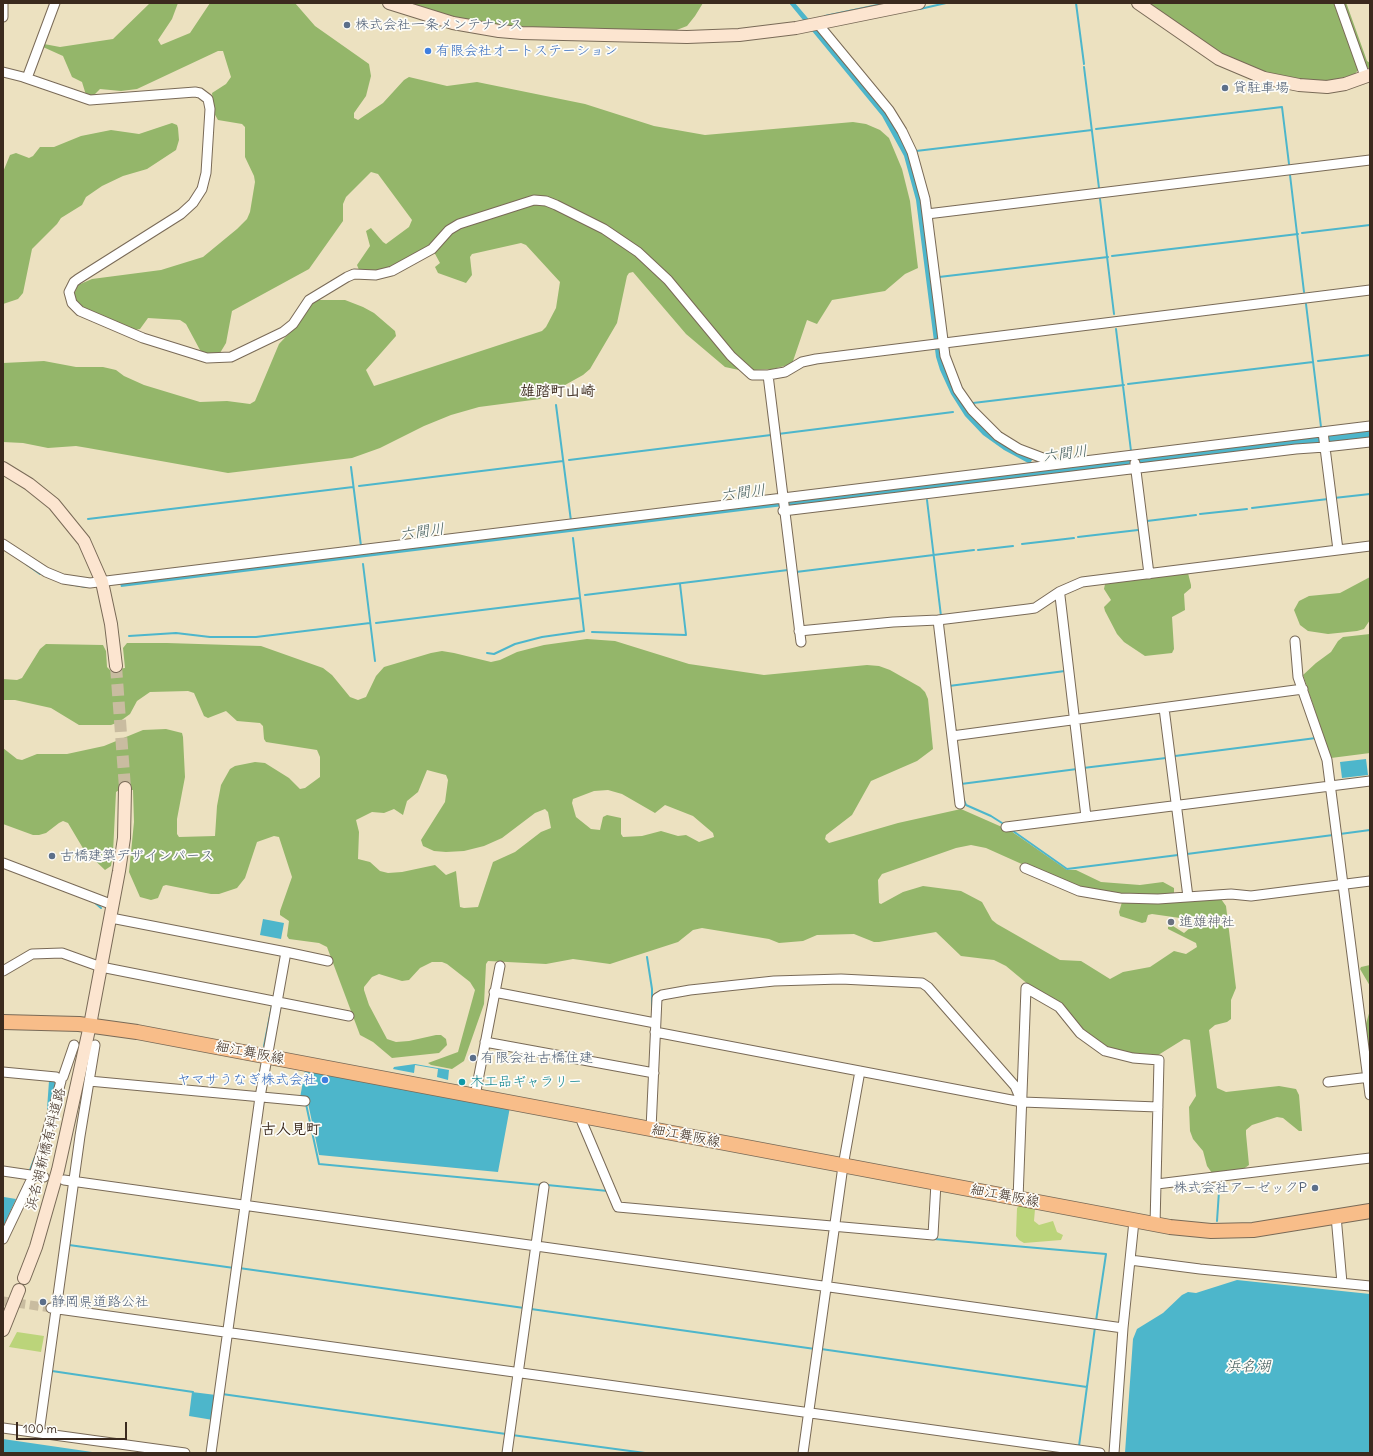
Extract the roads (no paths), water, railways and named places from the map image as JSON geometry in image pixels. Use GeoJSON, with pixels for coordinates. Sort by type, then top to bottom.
{"type":"FeatureCollection","features":[{"type":"Feature","properties":{"kind":"main road","name":"細江舞阪線"},"geometry":{"type":"LineString","coordinates":[[3,1022],[90,1025],[267,1056],[1155,1225],[1197,1230],[1246,1230],[1280,1227],[1370,1211]]}},
{"type":"Feature","properties":{"kind":"street"},"geometry":{"type":"LineString","coordinates":[[3,3],[3,17]]}},
{"type":"Feature","properties":{"kind":"street"},"geometry":{"type":"LineString","coordinates":[[27,78],[54,3]]}},
{"type":"Feature","properties":{"kind":"street"},"geometry":{"type":"LineString","coordinates":[[388,3],[453,23],[522,33],[720,36],[758,34],[813,25],[919,3]]}},
{"type":"Feature","properties":{"kind":"street"},"geometry":{"type":"LineString","coordinates":[[1138,3],[1209,53],[1234,67],[1280,82],[1319,87],[1336,86],[1368,76],[1339,3]]}},
{"type":"Feature","properties":{"kind":"street"},"geometry":{"type":"LineString","coordinates":[[813,25],[882,101],[902,131],[920,175],[927,214],[939,343],[953,379],[965,400],[980,419],[1009,443],[1030,454],[1057,464]]}},
{"type":"Feature","properties":{"kind":"street"},"geometry":{"type":"LineString","coordinates":[[3,72],[27,78],[90,100],[195,92],[200,93],[208,99],[210,109],[206,172],[202,189],[193,203],[181,214],[78,279],[71,287],[70,298],[75,308],[142,338],[207,358],[230,357],[289,329],[309,300],[347,277],[354,274],[376,275],[392,271],[432,249],[449,230],[458,224],[534,200],[546,201],[556,205],[604,229],[638,252],[668,280],[728,352],[745,371],[752,375],[768,375],[785,372],[802,362],[816,358],[1370,290]]}},
{"type":"Feature","properties":{"kind":"street"},"geometry":{"type":"LineString","coordinates":[[927,214],[1370,160]]}},
{"type":"Feature","properties":{"kind":"street"},"geometry":{"type":"LineString","coordinates":[[768,375],[801,642]]}},
{"type":"Feature","properties":{"kind":"street"},"geometry":{"type":"LineString","coordinates":[[3,544],[54,576],[81,582],[102,582],[784,506],[1135,462],[1370,426]]}},
{"type":"Feature","properties":{"kind":"street"},"geometry":{"type":"LineString","coordinates":[[1324,433],[1338,550]]}},
{"type":"Feature","properties":{"kind":"street"},"geometry":{"type":"LineString","coordinates":[[784,506],[1028,470],[1057,464],[1135,462],[1370,442]]}},
{"type":"Feature","properties":{"kind":"street"},"geometry":{"type":"LineString","coordinates":[[1135,462],[1149,574]]}},
{"type":"Feature","properties":{"kind":"street"},"geometry":{"type":"LineString","coordinates":[[3,468],[42,493],[65,516],[87,548],[102,582],[111,624],[116,666]]}},
{"type":"Feature","properties":{"kind":"street"},"geometry":{"type":"LineString","coordinates":[[800,631],[893,622],[938,620],[1028,610],[1041,605],[1058,593],[1082,582],[1370,546]]}},
{"type":"Feature","properties":{"kind":"street"},"geometry":{"type":"LineString","coordinates":[[1058,593],[1060,596],[1086,817]]}},
{"type":"Feature","properties":{"kind":"street"},"geometry":{"type":"LineString","coordinates":[[938,620],[960,804]]}},
{"type":"Feature","properties":{"kind":"street"},"geometry":{"type":"LineString","coordinates":[[1295,641],[1298,677],[1327,760],[1369,1077],[1370,1095]]}},
{"type":"Feature","properties":{"kind":"street"},"geometry":{"type":"LineString","coordinates":[[952,736],[1303,689]]}},
{"type":"Feature","properties":{"kind":"street"},"geometry":{"type":"LineString","coordinates":[[1164,708],[1188,896]]}},
{"type":"Feature","properties":{"kind":"street"},"geometry":{"type":"LineString","coordinates":[[1006,827],[1370,781]]}},
{"type":"Feature","properties":{"kind":"street","name":"浜名湖新橋有料道路"},"geometry":{"type":"LineString","coordinates":[[24,1278],[36,1247],[58,1170],[90,1025],[111,918],[124,838],[125,788]]}},
{"type":"Feature","properties":{"kind":"street"},"geometry":{"type":"LineString","coordinates":[[3,863],[113,905]]}},
{"type":"Feature","properties":{"kind":"street"},"geometry":{"type":"LineString","coordinates":[[1025,868],[1086,893],[1120,898],[1150,899],[1231,894],[1251,896],[1370,881]]}},
{"type":"Feature","properties":{"kind":"street"},"geometry":{"type":"LineString","coordinates":[[111,918],[328,961]]}},
{"type":"Feature","properties":{"kind":"street"},"geometry":{"type":"LineString","coordinates":[[211,1453],[260,1097],[286,952]]}},
{"type":"Feature","properties":{"kind":"street"},"geometry":{"type":"LineString","coordinates":[[3,971],[27,956],[62,953],[101,967],[349,1016]]}},
{"type":"Feature","properties":{"kind":"street"},"geometry":{"type":"LineString","coordinates":[[475,1096],[500,966]]}},
{"type":"Feature","properties":{"kind":"street"},"geometry":{"type":"LineString","coordinates":[[652,1130],[656,1001],[659,995],[734,984],[841,979],[922,983],[928,987],[1015,1086],[1022,1102]]}},
{"type":"Feature","properties":{"kind":"street"},"geometry":{"type":"LineString","coordinates":[[1018,1199],[1026,988],[1060,1007],[1080,1033],[1105,1051],[1133,1058],[1159,1060],[1155,1225]]}},
{"type":"Feature","properties":{"kind":"street"},"geometry":{"type":"LineString","coordinates":[[494,992],[655,1028],[860,1071],[1022,1102],[1158,1107]]}},
{"type":"Feature","properties":{"kind":"street"},"geometry":{"type":"LineString","coordinates":[[485,1042],[654,1073]]}},
{"type":"Feature","properties":{"kind":"street"},"geometry":{"type":"LineString","coordinates":[[3,1239],[33,1176],[44,1144],[60,1079],[63,1077],[74,1044]]}},
{"type":"Feature","properties":{"kind":"street"},"geometry":{"type":"LineString","coordinates":[[39,1433],[54,1308],[94,1045]]}},
{"type":"Feature","properties":{"kind":"street"},"geometry":{"type":"LineString","coordinates":[[803,1453],[843,1166],[860,1071]]}},
{"type":"Feature","properties":{"kind":"street"},"geometry":{"type":"LineString","coordinates":[[3,1072],[56,1077],[60,1079]]}},
{"type":"Feature","properties":{"kind":"street"},"geometry":{"type":"LineString","coordinates":[[1328,1082],[1369,1077]]}},
{"type":"Feature","properties":{"kind":"street"},"geometry":{"type":"LineString","coordinates":[[89,1080],[305,1101]]}},
{"type":"Feature","properties":{"kind":"street"},"geometry":{"type":"LineString","coordinates":[[583,1116],[582,1122],[618,1208],[933,1236],[936,1184]]}},
{"type":"Feature","properties":{"kind":"street"},"geometry":{"type":"LineString","coordinates":[[1157,1184],[1370,1158]]}},
{"type":"Feature","properties":{"kind":"street"},"geometry":{"type":"LineString","coordinates":[[3,1172],[44,1177]]}},
{"type":"Feature","properties":{"kind":"street"},"geometry":{"type":"LineString","coordinates":[[64,1180],[1123,1328]]}},
{"type":"Feature","properties":{"kind":"street"},"geometry":{"type":"LineString","coordinates":[[507,1453],[544,1186]]}},
{"type":"Feature","properties":{"kind":"street"},"geometry":{"type":"LineString","coordinates":[[1336,1216],[1342,1283]]}},
{"type":"Feature","properties":{"kind":"street"},"geometry":{"type":"LineString","coordinates":[[1114,1453],[1123,1328],[1134,1221]]}},
{"type":"Feature","properties":{"kind":"street"},"geometry":{"type":"LineString","coordinates":[[1130,1260],[1200,1269],[1370,1286]]}},
{"type":"Feature","properties":{"kind":"street"},"geometry":{"type":"LineString","coordinates":[[3,1330],[19,1290]]}},
{"type":"Feature","properties":{"kind":"street"},"geometry":{"type":"LineString","coordinates":[[54,1308],[1100,1453]]}},
{"type":"Feature","properties":{"kind":"street"},"geometry":{"type":"LineString","coordinates":[[3,1428],[185,1453]]}},
{"type":"Feature","properties":{"kind":"water"},"geometry":{"type":"Polygon","coordinates":[[[789,3],[795,3],[880,103],[905,143],[920,188],[945,368],[962,402],[1033,458],[1030,464],[1004,450],[983,435],[965,416],[951,394],[936,357],[916,200],[904,156],[882,116],[789,3]]]}},
{"type":"Feature","properties":{"kind":"water"},"geometry":{"type":"Polygon","coordinates":[[[1370,430],[1370,438],[758,509],[121,587],[120,583],[1370,430]]]}},
{"type":"Feature","properties":{"kind":"water"},"geometry":{"type":"Polygon","coordinates":[[[1366,759],[1368,775],[1342,778],[1340,762],[1366,759]]]}},
{"type":"Feature","properties":{"kind":"water"},"geometry":{"type":"Polygon","coordinates":[[[263,919],[284,923],[281,939],[260,935],[263,919]]]}},
{"type":"Feature","properties":{"kind":"water"},"geometry":{"type":"Polygon","coordinates":[[[415,1064],[449,1070],[448,1080],[437,1077],[438,1069],[415,1065],[414,1073],[393,1069],[394,1067],[415,1064]]]}},
{"type":"Feature","properties":{"kind":"water"},"geometry":{"type":"Polygon","coordinates":[[[305,1070],[510,1107],[498,1172],[319,1155],[308,1103],[309,1099],[300,1098],[305,1070]]]}},
{"type":"Feature","properties":{"kind":"water"},"geometry":{"type":"Polygon","coordinates":[[[49,1081],[56,1082],[47,1109],[49,1081]]]}},
{"type":"Feature","properties":{"kind":"water"},"geometry":{"type":"Polygon","coordinates":[[[4,1197],[16,1199],[3,1227],[3,1203],[4,1197]]]}},
{"type":"Feature","properties":{"kind":"water","name":"浜名湖"},"geometry":{"type":"Polygon","coordinates":[[[1237,1280],[1370,1294],[1370,1453],[1125,1453],[1133,1339],[1137,1329],[1163,1313],[1182,1295],[1188,1292],[1196,1293],[1237,1280]]]}},
{"type":"Feature","properties":{"kind":"water"},"geometry":{"type":"Polygon","coordinates":[[[192,1392],[216,1395],[213,1420],[189,1416],[192,1392]]]}},
{"type":"Feature","properties":{"kind":"water"},"geometry":{"type":"Polygon","coordinates":[[[3,1439],[99,1453],[3,1453],[3,1439]]]}},
{"type":"Feature","properties":{"kind":"waterway"},"geometry":{"type":"LineString","coordinates":[[825,16],[887,3]]}},
{"type":"Feature","properties":{"kind":"waterway"},"geometry":{"type":"LineString","coordinates":[[920,9],[946,3]]}},
{"type":"Feature","properties":{"kind":"waterway"},"geometry":{"type":"LineString","coordinates":[[1076,3],[1084,64]]}},
{"type":"Feature","properties":{"kind":"waterway"},"geometry":{"type":"LineString","coordinates":[[1084,67],[1099,188]]}},
{"type":"Feature","properties":{"kind":"waterway"},"geometry":{"type":"LineString","coordinates":[[1096,129],[1282,107],[1289,164]]}},
{"type":"Feature","properties":{"kind":"waterway"},"geometry":{"type":"LineString","coordinates":[[916,151],[1092,130]]}},
{"type":"Feature","properties":{"kind":"waterway"},"geometry":{"type":"LineString","coordinates":[[1290,175],[1304,292]]}},
{"type":"Feature","properties":{"kind":"waterway"},"geometry":{"type":"LineString","coordinates":[[1100,199],[1114,314]]}},
{"type":"Feature","properties":{"kind":"waterway"},"geometry":{"type":"LineString","coordinates":[[1302,233],[1370,225]]}},
{"type":"Feature","properties":{"kind":"waterway"},"geometry":{"type":"LineString","coordinates":[[1112,256],[1298,234]]}},
{"type":"Feature","properties":{"kind":"waterway"},"geometry":{"type":"LineString","coordinates":[[939,277],[1108,257]]}},
{"type":"Feature","properties":{"kind":"waterway"},"geometry":{"type":"LineString","coordinates":[[1306,304],[1321,427]]}},
{"type":"Feature","properties":{"kind":"waterway"},"geometry":{"type":"LineString","coordinates":[[1116,329],[1131,451]]}},
{"type":"Feature","properties":{"kind":"waterway"},"geometry":{"type":"LineString","coordinates":[[1318,361],[1370,355]]}},
{"type":"Feature","properties":{"kind":"waterway"},"geometry":{"type":"LineString","coordinates":[[1128,384],[1313,362]]}},
{"type":"Feature","properties":{"kind":"waterway"},"geometry":{"type":"LineString","coordinates":[[973,403],[1124,385]]}},
{"type":"Feature","properties":{"kind":"waterway"},"geometry":{"type":"LineString","coordinates":[[556,405],[571,521]]}},
{"type":"Feature","properties":{"kind":"waterway"},"geometry":{"type":"LineString","coordinates":[[778,434],[953,412]]}},
{"type":"Feature","properties":{"kind":"waterway"},"geometry":{"type":"LineString","coordinates":[[569,460],[771,435]]}},
{"type":"Feature","properties":{"kind":"waterway"},"geometry":{"type":"LineString","coordinates":[[359,486],[563,461]]}},
{"type":"Feature","properties":{"kind":"waterway"},"geometry":{"type":"LineString","coordinates":[[351,467],[361,546]]}},
{"type":"Feature","properties":{"kind":"waterway"},"geometry":{"type":"LineString","coordinates":[[88,519],[353,487]]}},
{"type":"Feature","properties":{"kind":"waterway"},"geometry":{"type":"LineString","coordinates":[[1334,498],[1370,494]]}},
{"type":"Feature","properties":{"kind":"waterway"},"geometry":{"type":"LineString","coordinates":[[1252,508],[1328,499]]}},
{"type":"Feature","properties":{"kind":"waterway"},"geometry":{"type":"LineString","coordinates":[[927,500],[941,616]]}},
{"type":"Feature","properties":{"kind":"waterway"},"geometry":{"type":"LineString","coordinates":[[1200,514],[1247,509]]}},
{"type":"Feature","properties":{"kind":"waterway"},"geometry":{"type":"LineString","coordinates":[[1147,521],[1196,515]]}},
{"type":"Feature","properties":{"kind":"waterway"},"geometry":{"type":"LineString","coordinates":[[1078,537],[1138,530]]}},
{"type":"Feature","properties":{"kind":"waterway"},"geometry":{"type":"LineString","coordinates":[[487,653],[494,654],[515,644],[542,637],[584,631],[573,538]]}},
{"type":"Feature","properties":{"kind":"waterway"},"geometry":{"type":"LineString","coordinates":[[1022,544],[1074,538]]}},
{"type":"Feature","properties":{"kind":"waterway"},"geometry":{"type":"LineString","coordinates":[[978,550],[1013,546]]}},
{"type":"Feature","properties":{"kind":"waterway"},"geometry":{"type":"LineString","coordinates":[[796,572],[974,550]]}},
{"type":"Feature","properties":{"kind":"waterway"},"geometry":{"type":"LineString","coordinates":[[26,564],[40,574]]}},
{"type":"Feature","properties":{"kind":"waterway"},"geometry":{"type":"LineString","coordinates":[[363,564],[375,661]]}},
{"type":"Feature","properties":{"kind":"waterway"},"geometry":{"type":"LineString","coordinates":[[585,595],[788,570]]}},
{"type":"Feature","properties":{"kind":"waterway"},"geometry":{"type":"LineString","coordinates":[[69,584],[86,587]]}},
{"type":"Feature","properties":{"kind":"waterway"},"geometry":{"type":"LineString","coordinates":[[592,632],[686,635],[680,584]]}},
{"type":"Feature","properties":{"kind":"waterway"},"geometry":{"type":"LineString","coordinates":[[376,623],[580,598]]}},
{"type":"Feature","properties":{"kind":"waterway"},"geometry":{"type":"LineString","coordinates":[[129,636],[176,633],[210,637],[256,637],[370,623]]}},
{"type":"Feature","properties":{"kind":"waterway"},"geometry":{"type":"LineString","coordinates":[[949,686],[1065,671]]}},
{"type":"Feature","properties":{"kind":"waterway"},"geometry":{"type":"LineString","coordinates":[[1175,756],[1316,738]]}},
{"type":"Feature","properties":{"kind":"waterway"},"geometry":{"type":"LineString","coordinates":[[1083,768],[1166,758]]}},
{"type":"Feature","properties":{"kind":"waterway"},"geometry":{"type":"LineString","coordinates":[[961,784],[1077,769]]}},
{"type":"Feature","properties":{"kind":"waterway"},"geometry":{"type":"LineString","coordinates":[[963,798],[966,805],[991,816],[1002,823]]}},
{"type":"Feature","properties":{"kind":"waterway"},"geometry":{"type":"LineString","coordinates":[[1340,834],[1370,830]]}},
{"type":"Feature","properties":{"kind":"waterway"},"geometry":{"type":"LineString","coordinates":[[1013,831],[1067,869],[1178,855]]}},
{"type":"Feature","properties":{"kind":"waterway"},"geometry":{"type":"LineString","coordinates":[[1187,854],[1333,835]]}},
{"type":"Feature","properties":{"kind":"waterway"},"geometry":{"type":"LineString","coordinates":[[94,902],[101,908]]}},
{"type":"Feature","properties":{"kind":"waterway"},"geometry":{"type":"LineString","coordinates":[[647,957],[652,989],[652,1015]]}},
{"type":"Feature","properties":{"kind":"waterway"},"geometry":{"type":"LineString","coordinates":[[264,1046],[272,1006]]}},
{"type":"Feature","properties":{"kind":"waterway"},"geometry":{"type":"LineString","coordinates":[[306,1104],[319,1164],[542,1185]]}},
{"type":"Feature","properties":{"kind":"waterway"},"geometry":{"type":"LineString","coordinates":[[30,1170],[35,1157]]}},
{"type":"Feature","properties":{"kind":"waterway"},"geometry":{"type":"LineString","coordinates":[[547,1185],[608,1191]]}},
{"type":"Feature","properties":{"kind":"waterway"},"geometry":{"type":"LineString","coordinates":[[1217,1221],[1219,1191]]}},
{"type":"Feature","properties":{"kind":"waterway"},"geometry":{"type":"LineString","coordinates":[[934,1239],[1106,1254],[1096,1321]]}},
{"type":"Feature","properties":{"kind":"waterway"},"geometry":{"type":"LineString","coordinates":[[69,1245],[234,1268]]}},
{"type":"Feature","properties":{"kind":"waterway"},"geometry":{"type":"LineString","coordinates":[[239,1268],[524,1308]]}},
{"type":"Feature","properties":{"kind":"waterway"},"geometry":{"type":"LineString","coordinates":[[531,1309],[815,1349]]}},
{"type":"Feature","properties":{"kind":"waterway"},"geometry":{"type":"LineString","coordinates":[[1079,1446],[1095,1327]]}},
{"type":"Feature","properties":{"kind":"waterway"},"geometry":{"type":"LineString","coordinates":[[821,1349],[1087,1387]]}},
{"type":"Feature","properties":{"kind":"waterway"},"geometry":{"type":"LineString","coordinates":[[52,1371],[193,1392]]}},
{"type":"Feature","properties":{"kind":"waterway"},"geometry":{"type":"LineString","coordinates":[[222,1394],[506,1434]]}},
{"type":"Feature","properties":{"kind":"waterway"},"geometry":{"type":"LineString","coordinates":[[512,1435],[645,1453]]}},
{"type":"Feature","properties":{"kind":"tunnel"},"geometry":{"type":"LineString","coordinates":[[116,666],[125,788]]}},
{"type":"Feature","properties":{"kind":"tunnel"},"geometry":{"type":"LineString","coordinates":[[3,1301],[51,1308]]}},
{"type":"Feature","properties":{"kind":"place","name":"株式会社一条メンテナンス"},"geometry":{"type":"Point","coordinates":[347,25]}},
{"type":"Feature","properties":{"kind":"place","name":"有限会社オートステーション"},"geometry":{"type":"Point","coordinates":[428,51]}},
{"type":"Feature","properties":{"kind":"place","name":"貸駐車場"},"geometry":{"type":"Point","coordinates":[1225,88]}},
{"type":"Feature","properties":{"kind":"place","name":"古橋建築デザインパース"},"geometry":{"type":"Point","coordinates":[52,856]}},
{"type":"Feature","properties":{"kind":"place","name":"進雄神社"},"geometry":{"type":"Point","coordinates":[1171,922]}},
{"type":"Feature","properties":{"kind":"place","name":"有限会社古橋住建"},"geometry":{"type":"Point","coordinates":[473,1058]}},
{"type":"Feature","properties":{"kind":"place","name":"ヤマサうなぎ株式会社"},"geometry":{"type":"Point","coordinates":[325,1080]}},
{"type":"Feature","properties":{"kind":"place","name":"木工品ギャラリー"},"geometry":{"type":"Point","coordinates":[462,1082]}},
{"type":"Feature","properties":{"kind":"place","name":"株式会社アーゼックP"},"geometry":{"type":"Point","coordinates":[1315,1188]}},
{"type":"Feature","properties":{"kind":"place","name":"静岡県道路公社"},"geometry":{"type":"Point","coordinates":[43,1302]}},
{"type":"Feature","properties":{"kind":"district","name":"雄踏町山崎"},"geometry":{"type":"Point","coordinates":[558,392]}},
{"type":"Feature","properties":{"kind":"district","name":"古人見町"},"geometry":{"type":"Point","coordinates":[291,1130]}},
{"type":"Feature","properties":{"kind":"water label","name":"六間川"},"geometry":{"type":"Point","coordinates":[1065,454]}},
{"type":"Feature","properties":{"kind":"water label","name":"六間川"},"geometry":{"type":"Point","coordinates":[743,493]}},
{"type":"Feature","properties":{"kind":"water label","name":"六間川"},"geometry":{"type":"Point","coordinates":[422,532]}}]}
